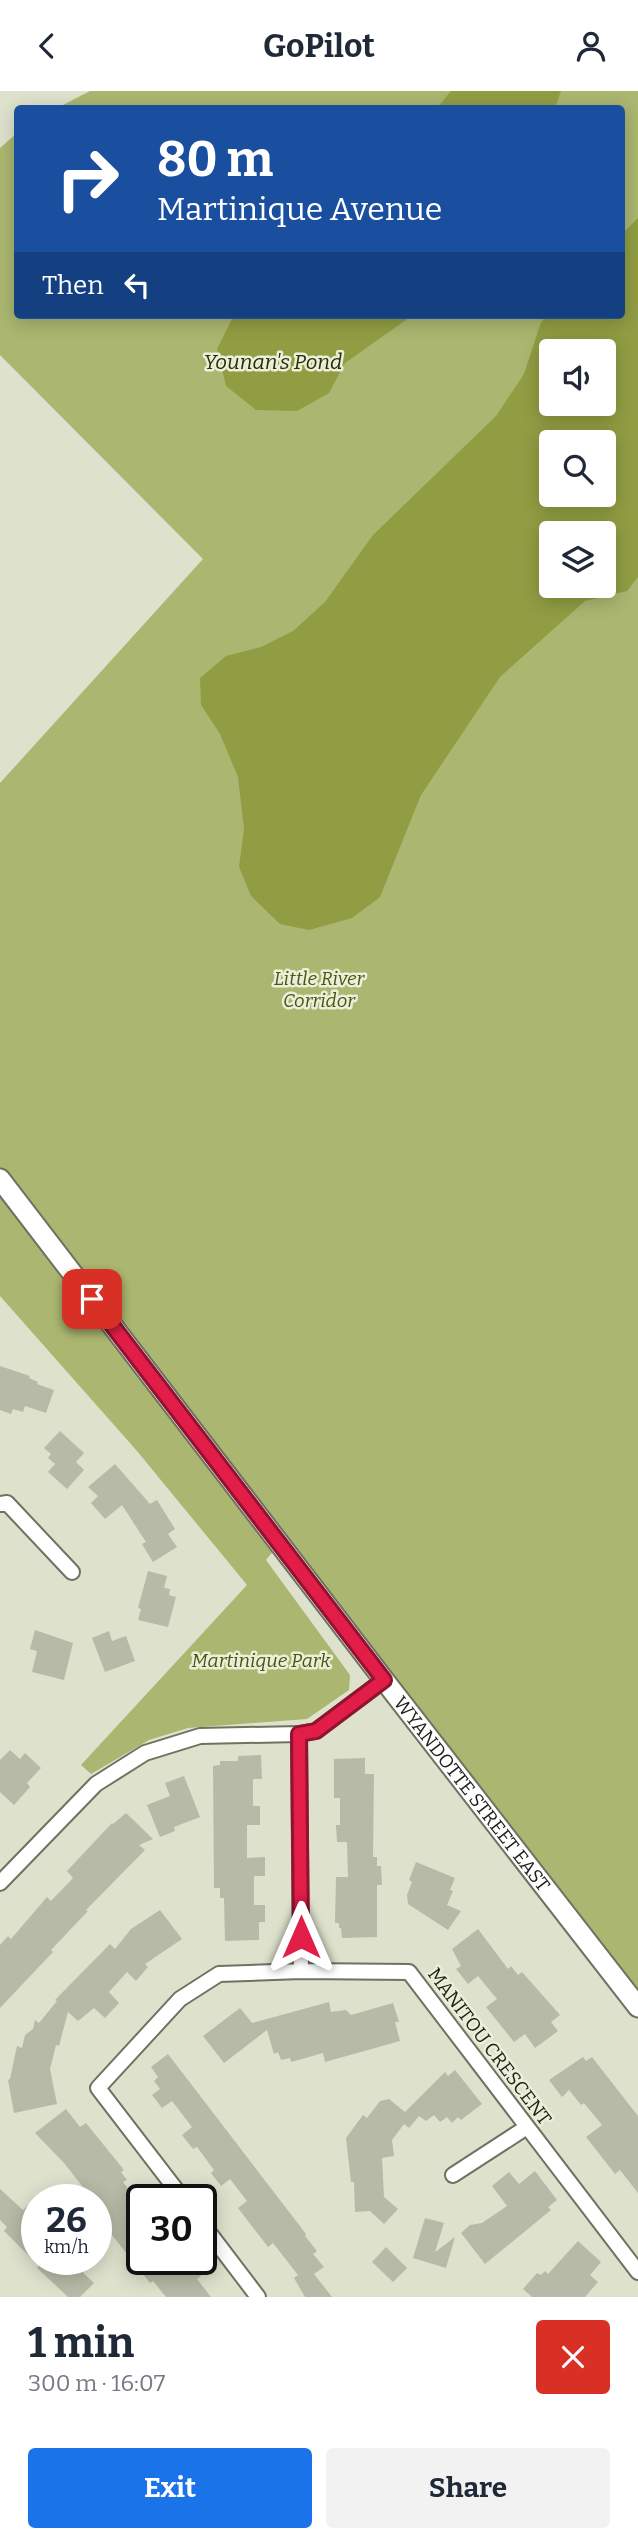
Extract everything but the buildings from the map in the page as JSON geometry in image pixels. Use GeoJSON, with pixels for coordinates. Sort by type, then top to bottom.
{"type":"FeatureCollection","features":[{"type":"Feature","properties":{"kind":"street","name":"WYANDOTTE STREET EAST"},"geometry":{"type":"LineString","coordinates":[[0,1179],[638,2007]]}},
{"type":"Feature","properties":{"kind":"street"},"geometry":{"type":"LineString","coordinates":[[0,1504],[6,1503],[72,1571]]}},
{"type":"Feature","properties":{"kind":"street"},"geometry":{"type":"LineString","coordinates":[[3,1873],[96,1784],[145,1752],[201,1736],[299,1734],[316,1731],[384,1680]]}},
{"type":"Feature","properties":{"kind":"street"},"geometry":{"type":"LineString","coordinates":[[299,1734],[301,1971]]}},
{"type":"Feature","properties":{"kind":"street","name":"MANITOU CRESCENT"},"geometry":{"type":"LineString","coordinates":[[172,2184],[99,2088],[180,1999],[219,1974],[301,1971],[409,1972],[638,2272]]}},
{"type":"Feature","properties":{"kind":"street"},"geometry":{"type":"LineString","coordinates":[[453,2175],[527,2127]]}},
{"type":"Feature","properties":{"kind":"street"},"geometry":{"type":"LineString","coordinates":[[217,2243],[258,2297]]}},
{"type":"Feature","properties":{"kind":"green space","name":"Little River Corridor"},"geometry":{"type":"Polygon","coordinates":[[[90,91],[638,91],[638,2007],[279,1544],[266,1560],[350,1675],[349,1690],[307,1719],[188,1728],[149,1740],[91,1774],[81,1765],[247,1585],[137,1451],[0,1296],[0,783],[203,559],[0,355],[0,148],[14,136],[14,319],[625,319],[625,105],[63,105],[90,91]]]}},
{"type":"Feature","properties":{"kind":"water"},"geometry":{"type":"Polygon","coordinates":[[[451,91],[561,91],[556,105],[439,105],[451,91]]]}},
{"type":"Feature","properties":{"kind":"water"},"geometry":{"type":"Polygon","coordinates":[[[638,218],[638,577],[627,591],[616,594],[616,521],[539,521],[539,598],[598,598],[585,601],[500,677],[421,795],[380,897],[352,918],[309,930],[280,924],[251,896],[239,867],[244,829],[238,777],[220,734],[201,705],[200,678],[226,656],[261,647],[293,631],[325,602],[373,535],[496,416],[524,374],[544,319],[625,319],[625,231],[638,218]]]}},
{"type":"Feature","properties":{"kind":"water","name":"Younan's Pond"},"geometry":{"type":"Polygon","coordinates":[[[232,319],[407,319],[345,363],[329,393],[297,411],[256,410],[226,386],[217,349],[232,319]]]}},
{"type":"Feature","properties":{"kind":"route"},"geometry":{"type":"LineString","coordinates":[[92,1299],[384,1680],[316,1731],[299,1734],[301,1937]]}},
{"type":"Feature","properties":{"kind":"park label","name":"Martinique Park"},"geometry":{"type":"Point","coordinates":[261,1660]}}]}
